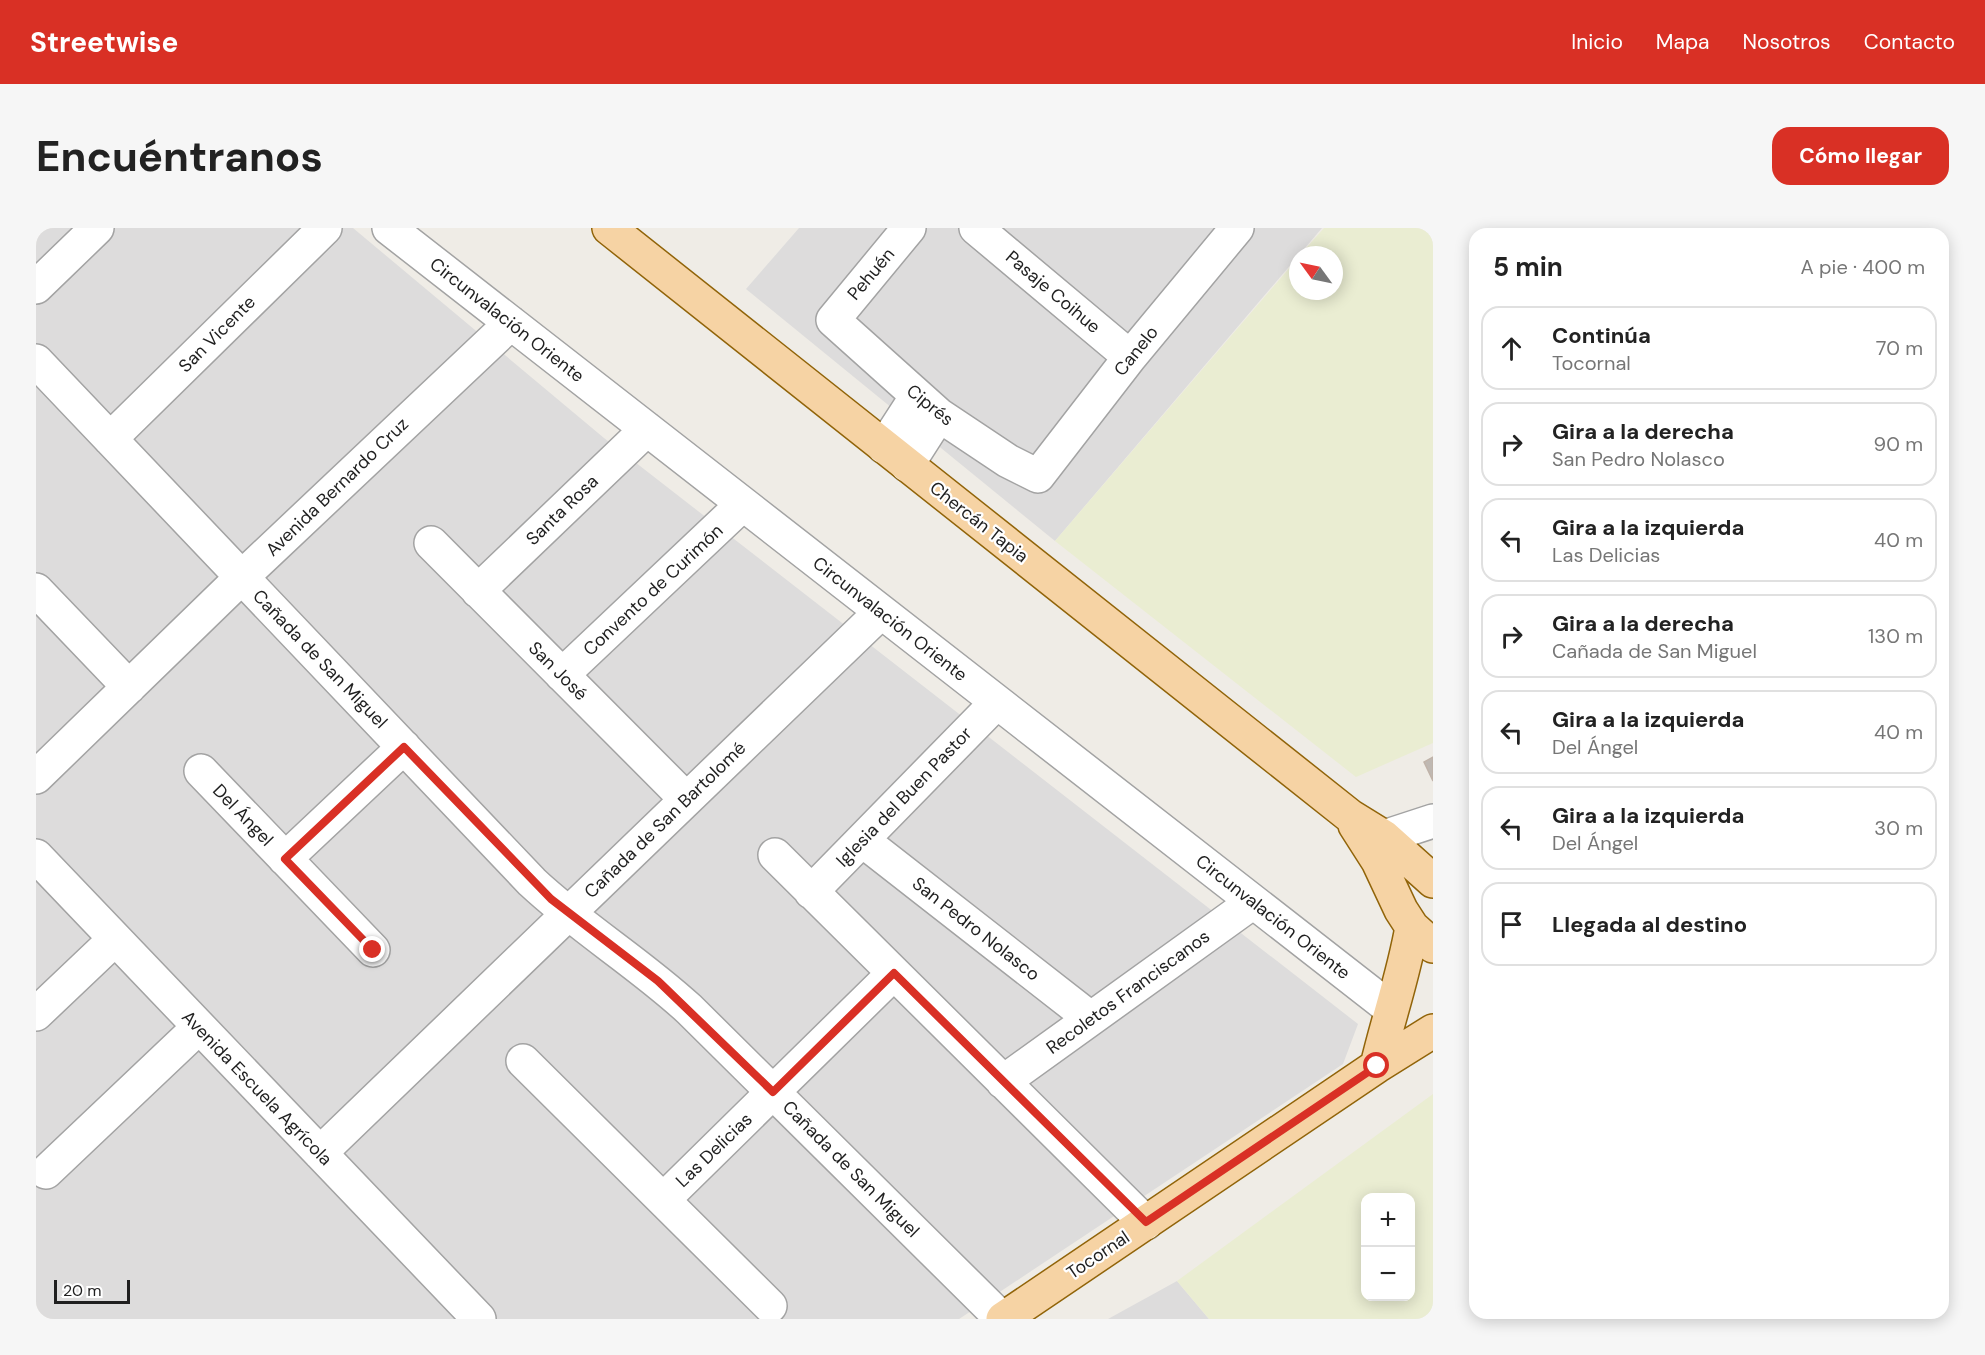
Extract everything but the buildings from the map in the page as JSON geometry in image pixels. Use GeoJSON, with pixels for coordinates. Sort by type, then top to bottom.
{"type":"FeatureCollection","features":[{"type":"Feature","properties":{"kind":"main road","name":"Chercán Tapia"},"geometry":{"type":"LineString","coordinates":[[609,228],[1350,816],[1384,837],[1433,881]]}},
{"type":"Feature","properties":{"kind":"main road","name":"Chercán Tapia"},"geometry":{"type":"LineString","coordinates":[[1350,816],[1378,861],[1401,910],[1426,932]]}},
{"type":"Feature","properties":{"kind":"main road"},"geometry":{"type":"LineString","coordinates":[[1377,1066],[1391,1009],[1407,959],[1426,932]]}},
{"type":"Feature","properties":{"kind":"main road","name":"Tocornal"},"geometry":{"type":"LineString","coordinates":[[1003,1319],[1377,1066],[1433,1031]]}},
{"type":"Feature","properties":{"kind":"street"},"geometry":{"type":"LineString","coordinates":[[36,287],[97,228]]}},
{"type":"Feature","properties":{"kind":"street","name":"San Vicente"},"geometry":{"type":"LineString","coordinates":[[110,439],[325,228]]}},
{"type":"Feature","properties":{"kind":"street","name":"Circunvalación Oriente"},"geometry":{"type":"LineString","coordinates":[[389,228],[1391,1009]]}},
{"type":"Feature","properties":{"kind":"street","name":"Pehuén"},"geometry":{"type":"LineString","coordinates":[[833,320],[909,228]]}},
{"type":"Feature","properties":{"kind":"street","name":"Pasaje Coihue"},"geometry":{"type":"LineString","coordinates":[[976,228],[1130,357]]}},
{"type":"Feature","properties":{"kind":"street","name":"Canelo"},"geometry":{"type":"LineString","coordinates":[[1038,476],[1230,231]]}},
{"type":"Feature","properties":{"kind":"street","name":"Ciprés"},"geometry":{"type":"LineString","coordinates":[[833,320],[928,405],[1008,461],[1038,476]]}},
{"type":"Feature","properties":{"kind":"street","name":"Avenida Bernardo Cruz"},"geometry":{"type":"LineString","coordinates":[[36,777],[510,322]]}},
{"type":"Feature","properties":{"kind":"street","name":"Cañada de San Miguel"},"geometry":{"type":"LineString","coordinates":[[36,361],[532,882],[568,914],[658,981],[1003,1319]]}},
{"type":"Feature","properties":{"kind":"street"},"geometry":{"type":"LineString","coordinates":[[896,456],[928,405]]}},
{"type":"Feature","properties":{"kind":"street","name":"Santa Rosa"},"geometry":{"type":"LineString","coordinates":[[478,591],[647,429]]}},
{"type":"Feature","properties":{"kind":"street","name":"Convento de Curimón"},"geometry":{"type":"LineString","coordinates":[[562,675],[743,504]]}},
{"type":"Feature","properties":{"kind":"street","name":"San José"},"geometry":{"type":"LineString","coordinates":[[430,543],[686,800]]}},
{"type":"Feature","properties":{"kind":"street"},"geometry":{"type":"LineString","coordinates":[[36,590],[129,687]]}},
{"type":"Feature","properties":{"kind":"street","name":"Cañada de San Bartolomé"},"geometry":{"type":"LineString","coordinates":[[320,1153],[881,612]]}},
{"type":"Feature","properties":{"kind":"street","name":"Iglesia del Buen Pastor"},"geometry":{"type":"LineString","coordinates":[[811,892],[997,702]]}},
{"type":"Feature","properties":{"kind":"street","name":"Del Ángel"},"geometry":{"type":"LineString","coordinates":[[285,859],[404,747]]}},
{"type":"Feature","properties":{"kind":"street","name":"Del Ángel"},"geometry":{"type":"LineString","coordinates":[[201,771],[373,950]]}},
{"type":"Feature","properties":{"kind":"street"},"geometry":{"type":"LineString","coordinates":[[1384,837],[1433,821]]}},
{"type":"Feature","properties":{"kind":"street","name":"San Pedro Nolasco"},"geometry":{"type":"LineString","coordinates":[[862,840],[1090,1018]]}},
{"type":"Feature","properties":{"kind":"street"},"geometry":{"type":"LineString","coordinates":[[775,855],[1146,1222]]}},
{"type":"Feature","properties":{"kind":"street","name":"Avenida Escuela Agrícola"},"geometry":{"type":"LineString","coordinates":[[36,856],[479,1319]]}},
{"type":"Feature","properties":{"kind":"street","name":"Recoletos Franciscanos"},"geometry":{"type":"LineString","coordinates":[[1003,1082],[1253,902]]}},
{"type":"Feature","properties":{"kind":"street"},"geometry":{"type":"LineString","coordinates":[[36,1014],[115,939]]}},
{"type":"Feature","properties":{"kind":"street","name":"Las Delicias"},"geometry":{"type":"LineString","coordinates":[[663,1200],[894,973]]}},
{"type":"Feature","properties":{"kind":"street"},"geometry":{"type":"LineString","coordinates":[[46,1172],[199,1027]]}},
{"type":"Feature","properties":{"kind":"street","name":"Las Delicias"},"geometry":{"type":"LineString","coordinates":[[523,1061],[770,1306]]}},
{"type":"Feature","properties":{"kind":"shaded area"},"geometry":{"type":"Polygon","coordinates":[[[36,228],[353,228],[604,438],[1358,1024],[1343,1064],[959,1319],[36,1319],[36,228]]]}},
{"type":"Feature","properties":{"kind":"shaded area"},"geometry":{"type":"Polygon","coordinates":[[[799,228],[1322,228],[1307,246],[1289,246],[1289,267],[1055,541],[746,289],[799,228]]]}},
{"type":"Feature","properties":{"kind":"shaded area"},"geometry":{"type":"Polygon","coordinates":[[[1177,1281],[1209,1319],[1108,1319],[1177,1281]]]}},
{"type":"Feature","properties":{"kind":"green space"},"geometry":{"type":"Polygon","coordinates":[[[1324,228],[1433,228],[1433,743],[1356,777],[1055,541],[1289,268],[1289,300],[1343,300],[1343,246],[1308,246],[1324,228]]]}},
{"type":"Feature","properties":{"kind":"green space"},"geometry":{"type":"Polygon","coordinates":[[[1433,1094],[1433,1319],[1209,1319],[1177,1281],[1433,1094]]]}},
{"type":"Feature","properties":{"kind":"route"},"geometry":{"type":"LineString","coordinates":[[373,950],[285,859],[404,747],[532,882],[568,914],[658,981],[773,1092],[894,973],[1146,1222],[1377,1066]]}}]}
